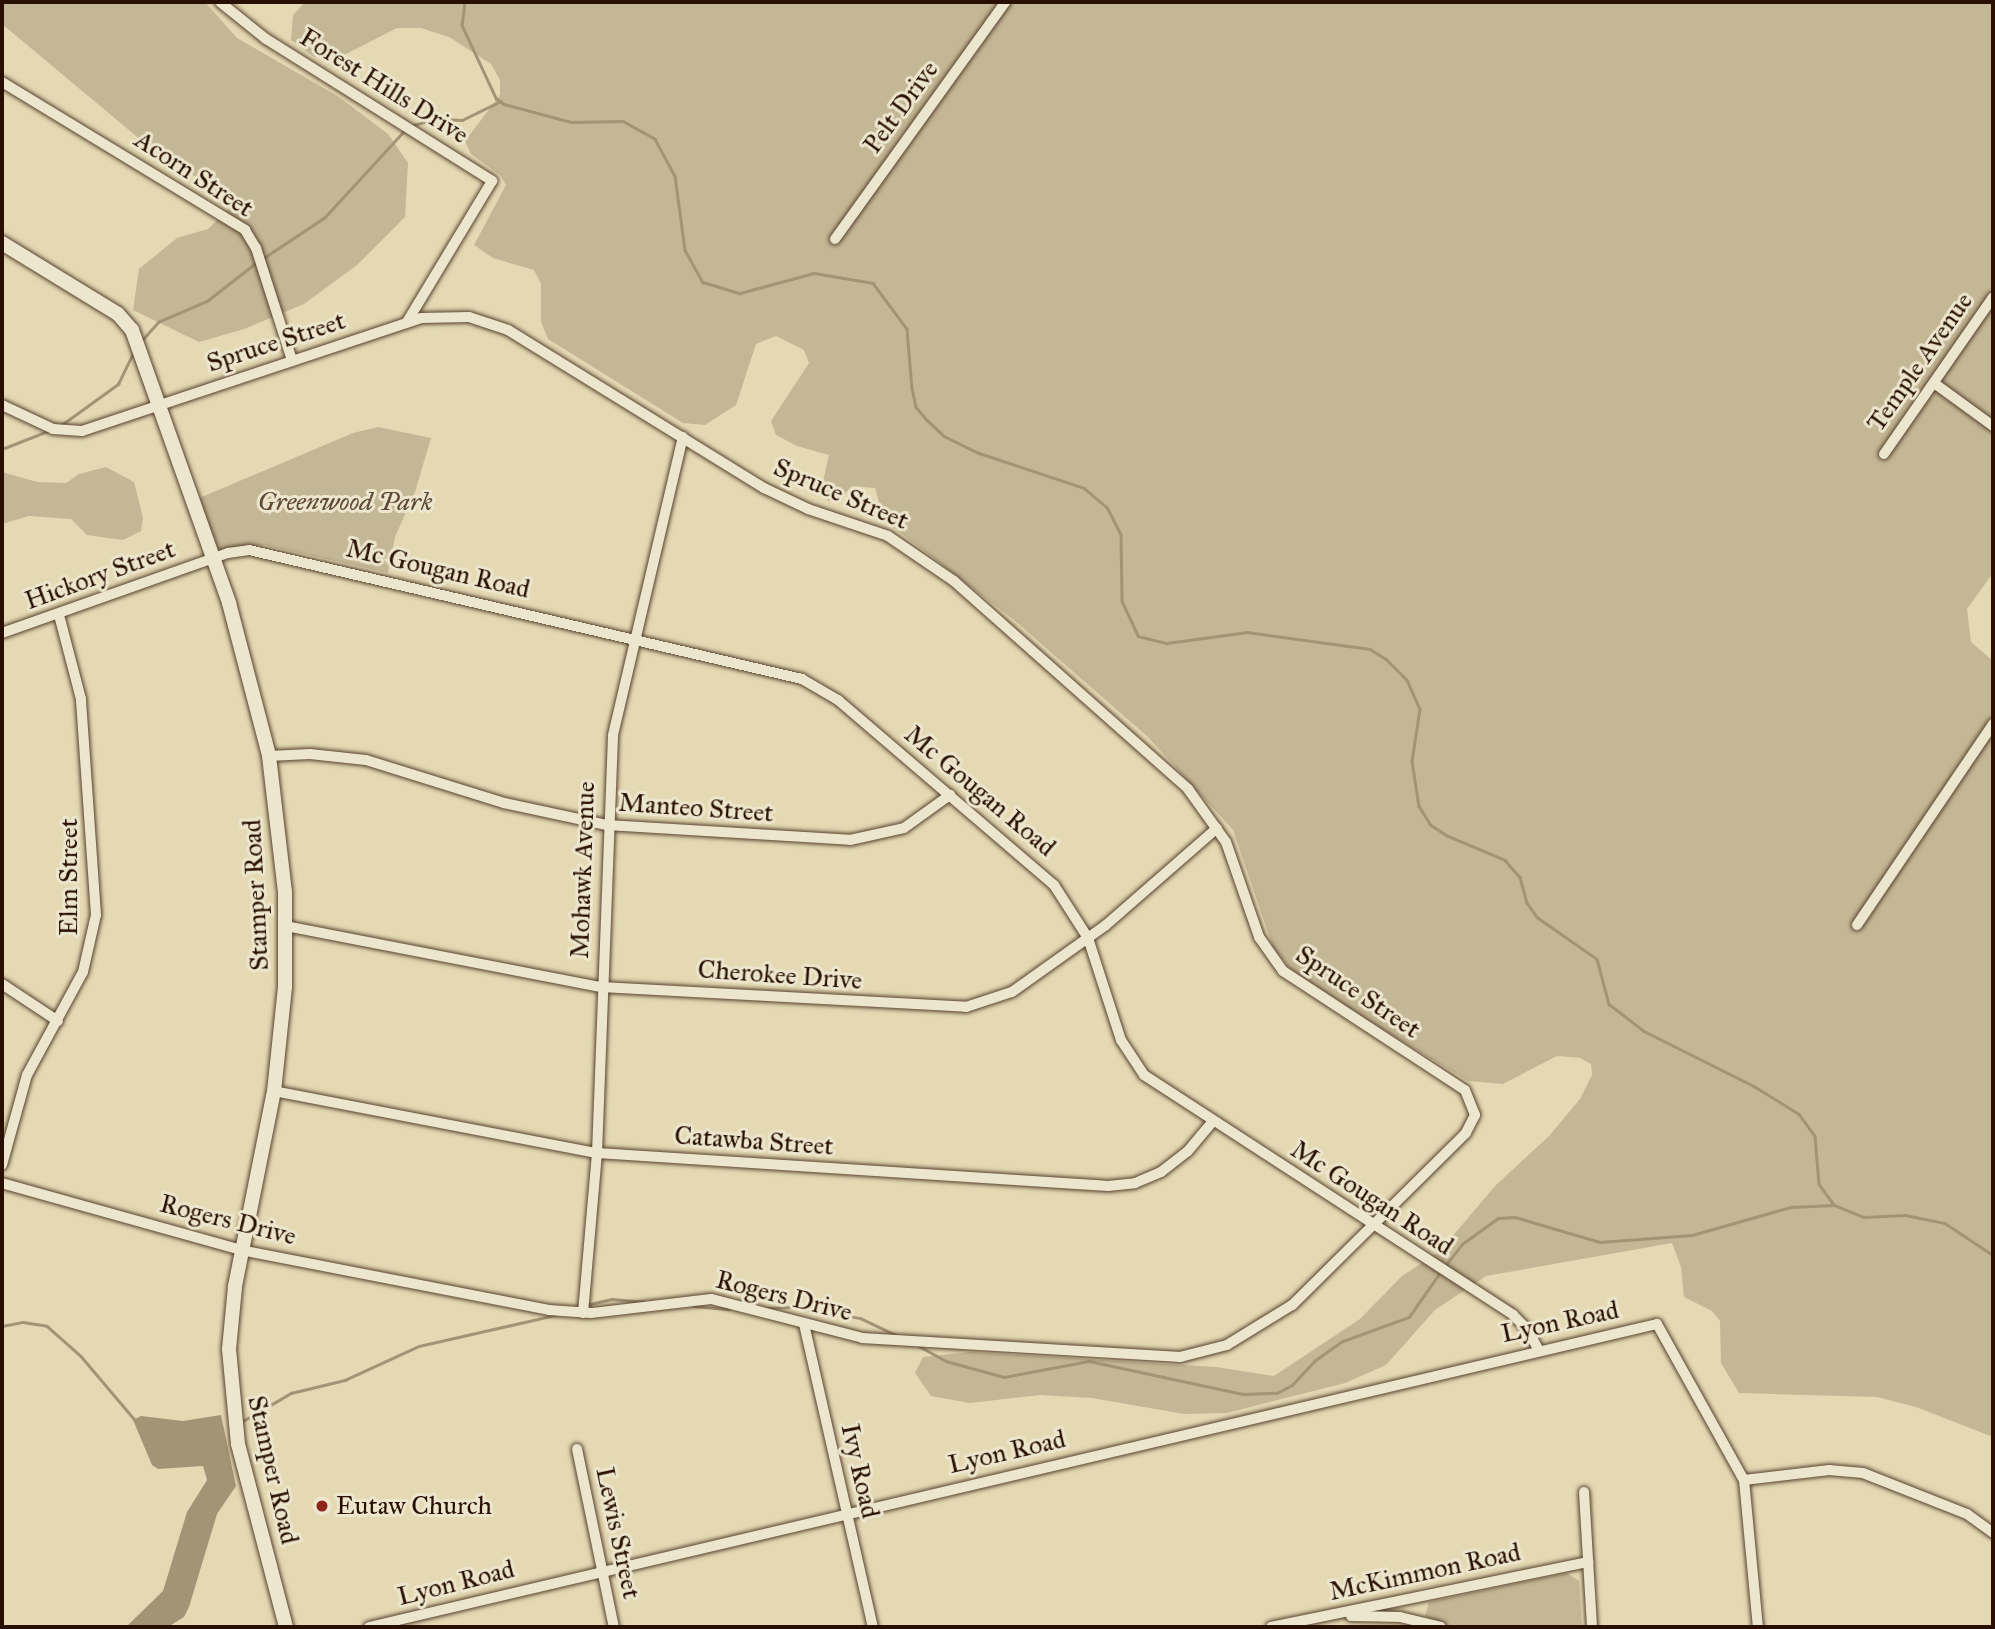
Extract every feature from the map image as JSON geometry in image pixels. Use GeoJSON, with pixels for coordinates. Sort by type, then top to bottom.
{"type":"FeatureCollection","features":[{"type":"Feature","properties":{"kind":"street","name":"Forest Hills Drive"},"geometry":{"type":"LineString","coordinates":[[219,2],[266,39],[492,181],[407,322]]}},
{"type":"Feature","properties":{"kind":"street","name":"Pelt Drive"},"geometry":{"type":"LineString","coordinates":[[835,239],[1005,2]]}},
{"type":"Feature","properties":{"kind":"street","name":"Acorn Street"},"geometry":{"type":"LineString","coordinates":[[2,82],[245,230],[256,248],[292,360]]}},
{"type":"Feature","properties":{"kind":"street","name":"Stamper Road"},"geometry":{"type":"LineString","coordinates":[[2,243],[118,314],[135,336],[214,558],[247,662],[269,756],[282,844],[286,926],[274,1091],[231,1314],[231,1396],[239,1447],[286,1627]]}},
{"type":"Feature","properties":{"kind":"street","name":"Temple Avenue"},"geometry":{"type":"LineString","coordinates":[[1884,454],[1993,297]]}},
{"type":"Feature","properties":{"kind":"street","name":"Spruce Street"},"geometry":{"type":"LineString","coordinates":[[2,405],[53,429],[73,432],[407,322],[448,315],[496,324],[789,501],[888,536],[945,574],[1168,770],[1217,828],[1234,861],[1259,937],[1273,960],[1293,979],[1465,1090],[1475,1115]]}},
{"type":"Feature","properties":{"kind":"street"},"geometry":{"type":"LineString","coordinates":[[1934,383],[1993,426]]}},
{"type":"Feature","properties":{"kind":"street","name":"Mohawk Avenue"},"geometry":{"type":"LineString","coordinates":[[583,1313],[597,1153],[607,825],[613,735],[683,437]]}},
{"type":"Feature","properties":{"kind":"street","name":"Mc Gougan Road"},"geometry":{"type":"LineString","coordinates":[[214,558],[263,551],[769,669],[811,684],[838,700],[1054,885],[1088,938],[1121,1040],[1135,1064],[1154,1084],[1518,1320],[1538,1349]]}},
{"type":"Feature","properties":{"kind":"street","name":"Hickory Street"},"geometry":{"type":"LineString","coordinates":[[2,633],[214,558]]}},
{"type":"Feature","properties":{"kind":"street","name":"Elm Street"},"geometry":{"type":"LineString","coordinates":[[2,1165],[27,1075],[87,962],[96,915],[81,699],[59,615]]}},
{"type":"Feature","properties":{"kind":"street"},"geometry":{"type":"LineString","coordinates":[[1857,925],[1993,724]]}},
{"type":"Feature","properties":{"kind":"street","name":"Manteo Street"},"geometry":{"type":"LineString","coordinates":[[269,756],[310,754],[366,760],[504,803],[607,825],[864,839],[904,828],[950,795]]}},
{"type":"Feature","properties":{"kind":"street","name":"Cherokee Drive"},"geometry":{"type":"LineString","coordinates":[[286,926],[601,986],[966,1007],[1012,992],[1088,938],[1217,828]]}},
{"type":"Feature","properties":{"kind":"street"},"geometry":{"type":"LineString","coordinates":[[2,984],[58,1021]]}},
{"type":"Feature","properties":{"kind":"street","name":"Catawba Street"},"geometry":{"type":"LineString","coordinates":[[274,1091],[597,1153],[1121,1185],[1148,1178],[1172,1164],[1212,1122]]}},
{"type":"Feature","properties":{"kind":"street","name":"Rogers Drive"},"geometry":{"type":"LineString","coordinates":[[2,1182],[245,1251],[583,1313],[711,1299],[759,1308],[804,1324],[863,1338],[1104,1354],[1194,1355],[1227,1345],[1269,1322],[1313,1287],[1466,1133],[1475,1115]]}},
{"type":"Feature","properties":{"kind":"street","name":"Ivy Road"},"geometry":{"type":"LineString","coordinates":[[804,1324],[873,1627]]}},
{"type":"Feature","properties":{"kind":"street","name":"Lyon Road"},"geometry":{"type":"LineString","coordinates":[[369,1627],[1538,1349],[1657,1324],[1744,1480]]}},
{"type":"Feature","properties":{"kind":"street","name":"Lewis Street"},"geometry":{"type":"LineString","coordinates":[[577,1449],[614,1627]]}},
{"type":"Feature","properties":{"kind":"street"},"geometry":{"type":"LineString","coordinates":[[1758,1627],[1744,1480],[1829,1470],[1863,1473],[1967,1514],[1993,1533]]}},
{"type":"Feature","properties":{"kind":"street"},"geometry":{"type":"LineString","coordinates":[[1584,1492],[1592,1627]]}},
{"type":"Feature","properties":{"kind":"street","name":"McKimmon Road"},"geometry":{"type":"LineString","coordinates":[[1271,1627],[1588,1562]]}},
{"type":"Feature","properties":{"kind":"street"},"geometry":{"type":"LineString","coordinates":[[1331,1616],[1387,1615],[1441,1627]]}},
{"type":"Feature","properties":{"kind":"green space"},"geometry":{"type":"Polygon","coordinates":[[[2,2],[205,2],[237,38],[339,97],[388,134],[408,163],[405,217],[357,265],[304,304],[244,329],[199,342],[133,310],[139,269],[177,238],[208,229],[231,207],[209,185],[154,151],[2,24],[2,2]]]}},
{"type":"Feature","properties":{"kind":"green space"},"geometry":{"type":"Polygon","coordinates":[[[305,2],[1993,2],[1993,573],[1967,609],[1971,642],[1993,661],[1993,1437],[1916,1407],[1877,1397],[1739,1393],[1721,1363],[1720,1321],[1712,1311],[1684,1297],[1681,1267],[1672,1243],[1486,1276],[1435,1310],[1386,1365],[1345,1383],[1227,1413],[1184,1414],[1092,1398],[1040,1395],[970,1403],[931,1396],[915,1373],[923,1357],[971,1352],[1216,1367],[1274,1376],[1360,1319],[1402,1276],[1439,1252],[1496,1185],[1549,1136],[1580,1099],[1592,1075],[1591,1064],[1580,1058],[1557,1056],[1503,1084],[1468,1081],[1298,978],[1273,947],[1233,830],[1148,737],[1014,620],[884,520],[875,488],[852,486],[840,499],[829,501],[820,495],[829,455],[797,446],[776,435],[771,421],[809,363],[804,350],[776,336],[756,344],[736,405],[705,425],[683,423],[548,339],[541,322],[541,284],[534,270],[493,258],[474,245],[506,185],[500,175],[471,154],[465,141],[500,95],[500,80],[491,64],[449,37],[421,28],[397,28],[340,57],[314,57],[291,40],[293,15],[305,2]]]}},
{"type":"Feature","properties":{"kind":"green space","name":"Greenwood Park"},"geometry":{"type":"Polygon","coordinates":[[[378,427],[431,438],[415,492],[395,537],[388,573],[264,545],[216,549],[197,499],[353,433],[378,427]]]}},
{"type":"Feature","properties":{"kind":"green space"},"geometry":{"type":"Polygon","coordinates":[[[106,467],[134,482],[143,518],[141,531],[123,540],[87,535],[71,519],[29,516],[2,524],[2,472],[37,482],[66,483],[79,474],[106,467]]]}},
{"type":"Feature","properties":{"kind":"green space"},"geometry":{"type":"Polygon","coordinates":[[[1567,1573],[1579,1581],[1582,1627],[1451,1627],[1425,1616],[1429,1602],[1567,1573]]]}},
{"type":"Feature","properties":{"kind":"shaded area"},"geometry":{"type":"Polygon","coordinates":[[[221,1415],[236,1486],[217,1514],[189,1607],[184,1617],[168,1627],[126,1627],[163,1591],[187,1512],[207,1480],[203,1466],[158,1469],[152,1465],[133,1420],[141,1416],[183,1421],[221,1415]]]}},
{"type":"Feature","properties":{"kind":"waterway"},"geometry":{"type":"LineString","coordinates":[[465,2],[462,25],[496,98],[504,104],[571,122],[623,121],[655,139],[675,176],[685,250],[703,282],[740,293],[814,273],[873,283],[907,329],[916,407],[927,420],[944,436],[979,453],[1084,488],[1107,507],[1121,534],[1122,601],[1138,636],[1167,643],[1247,632],[1370,649],[1386,659],[1407,680],[1420,709],[1412,761],[1419,806],[1431,825],[1448,836],[1505,860],[1520,877],[1527,903],[1537,917],[1597,959],[1609,1004],[1644,1031],[1754,1086],[1799,1114],[1815,1136],[1819,1184],[1834,1205],[1864,1217],[1905,1215],[1945,1223],[1993,1255]]}},
{"type":"Feature","properties":{"kind":"waterway"},"geometry":{"type":"LineString","coordinates":[[409,126],[437,119],[462,120],[501,101]]}},
{"type":"Feature","properties":{"kind":"waterway"},"geometry":{"type":"LineString","coordinates":[[262,259],[324,218],[405,130]]}},
{"type":"Feature","properties":{"kind":"waterway"},"geometry":{"type":"LineString","coordinates":[[142,340],[158,322],[207,301],[257,262]]}},
{"type":"Feature","properties":{"kind":"waterway"},"geometry":{"type":"LineString","coordinates":[[60,426],[118,384],[134,351]]}},
{"type":"Feature","properties":{"kind":"waterway"},"geometry":{"type":"LineString","coordinates":[[2,449],[48,431]]}},
{"type":"Feature","properties":{"kind":"waterway"},"geometry":{"type":"LineString","coordinates":[[1445,1266],[1462,1244],[1498,1218],[1515,1217],[1600,1242],[1692,1235],[1791,1207],[1834,1205]]}},
{"type":"Feature","properties":{"kind":"waterway"},"geometry":{"type":"LineString","coordinates":[[919,1346],[946,1361],[1004,1377],[1089,1361],[1243,1394],[1277,1393],[1292,1385],[1314,1361],[1343,1341],[1409,1317],[1441,1271]]}},
{"type":"Feature","properties":{"kind":"waterway"},"geometry":{"type":"LineString","coordinates":[[586,1305],[612,1299],[645,1302]]}},
{"type":"Feature","properties":{"kind":"waterway"},"geometry":{"type":"LineString","coordinates":[[693,1306],[729,1309]]}},
{"type":"Feature","properties":{"kind":"waterway"},"geometry":{"type":"LineString","coordinates":[[763,1308],[794,1307],[860,1318],[898,1336]]}},
{"type":"Feature","properties":{"kind":"waterway"},"geometry":{"type":"LineString","coordinates":[[241,1422],[291,1393],[345,1380],[419,1346],[556,1315]]}},
{"type":"Feature","properties":{"kind":"waterway"},"geometry":{"type":"LineString","coordinates":[[2,1326],[23,1322],[47,1326],[81,1356],[136,1421]]}},
{"type":"Feature","properties":{"kind":"place","name":"Eutaw Church"},"geometry":{"type":"Point","coordinates":[322,1506]}}]}
